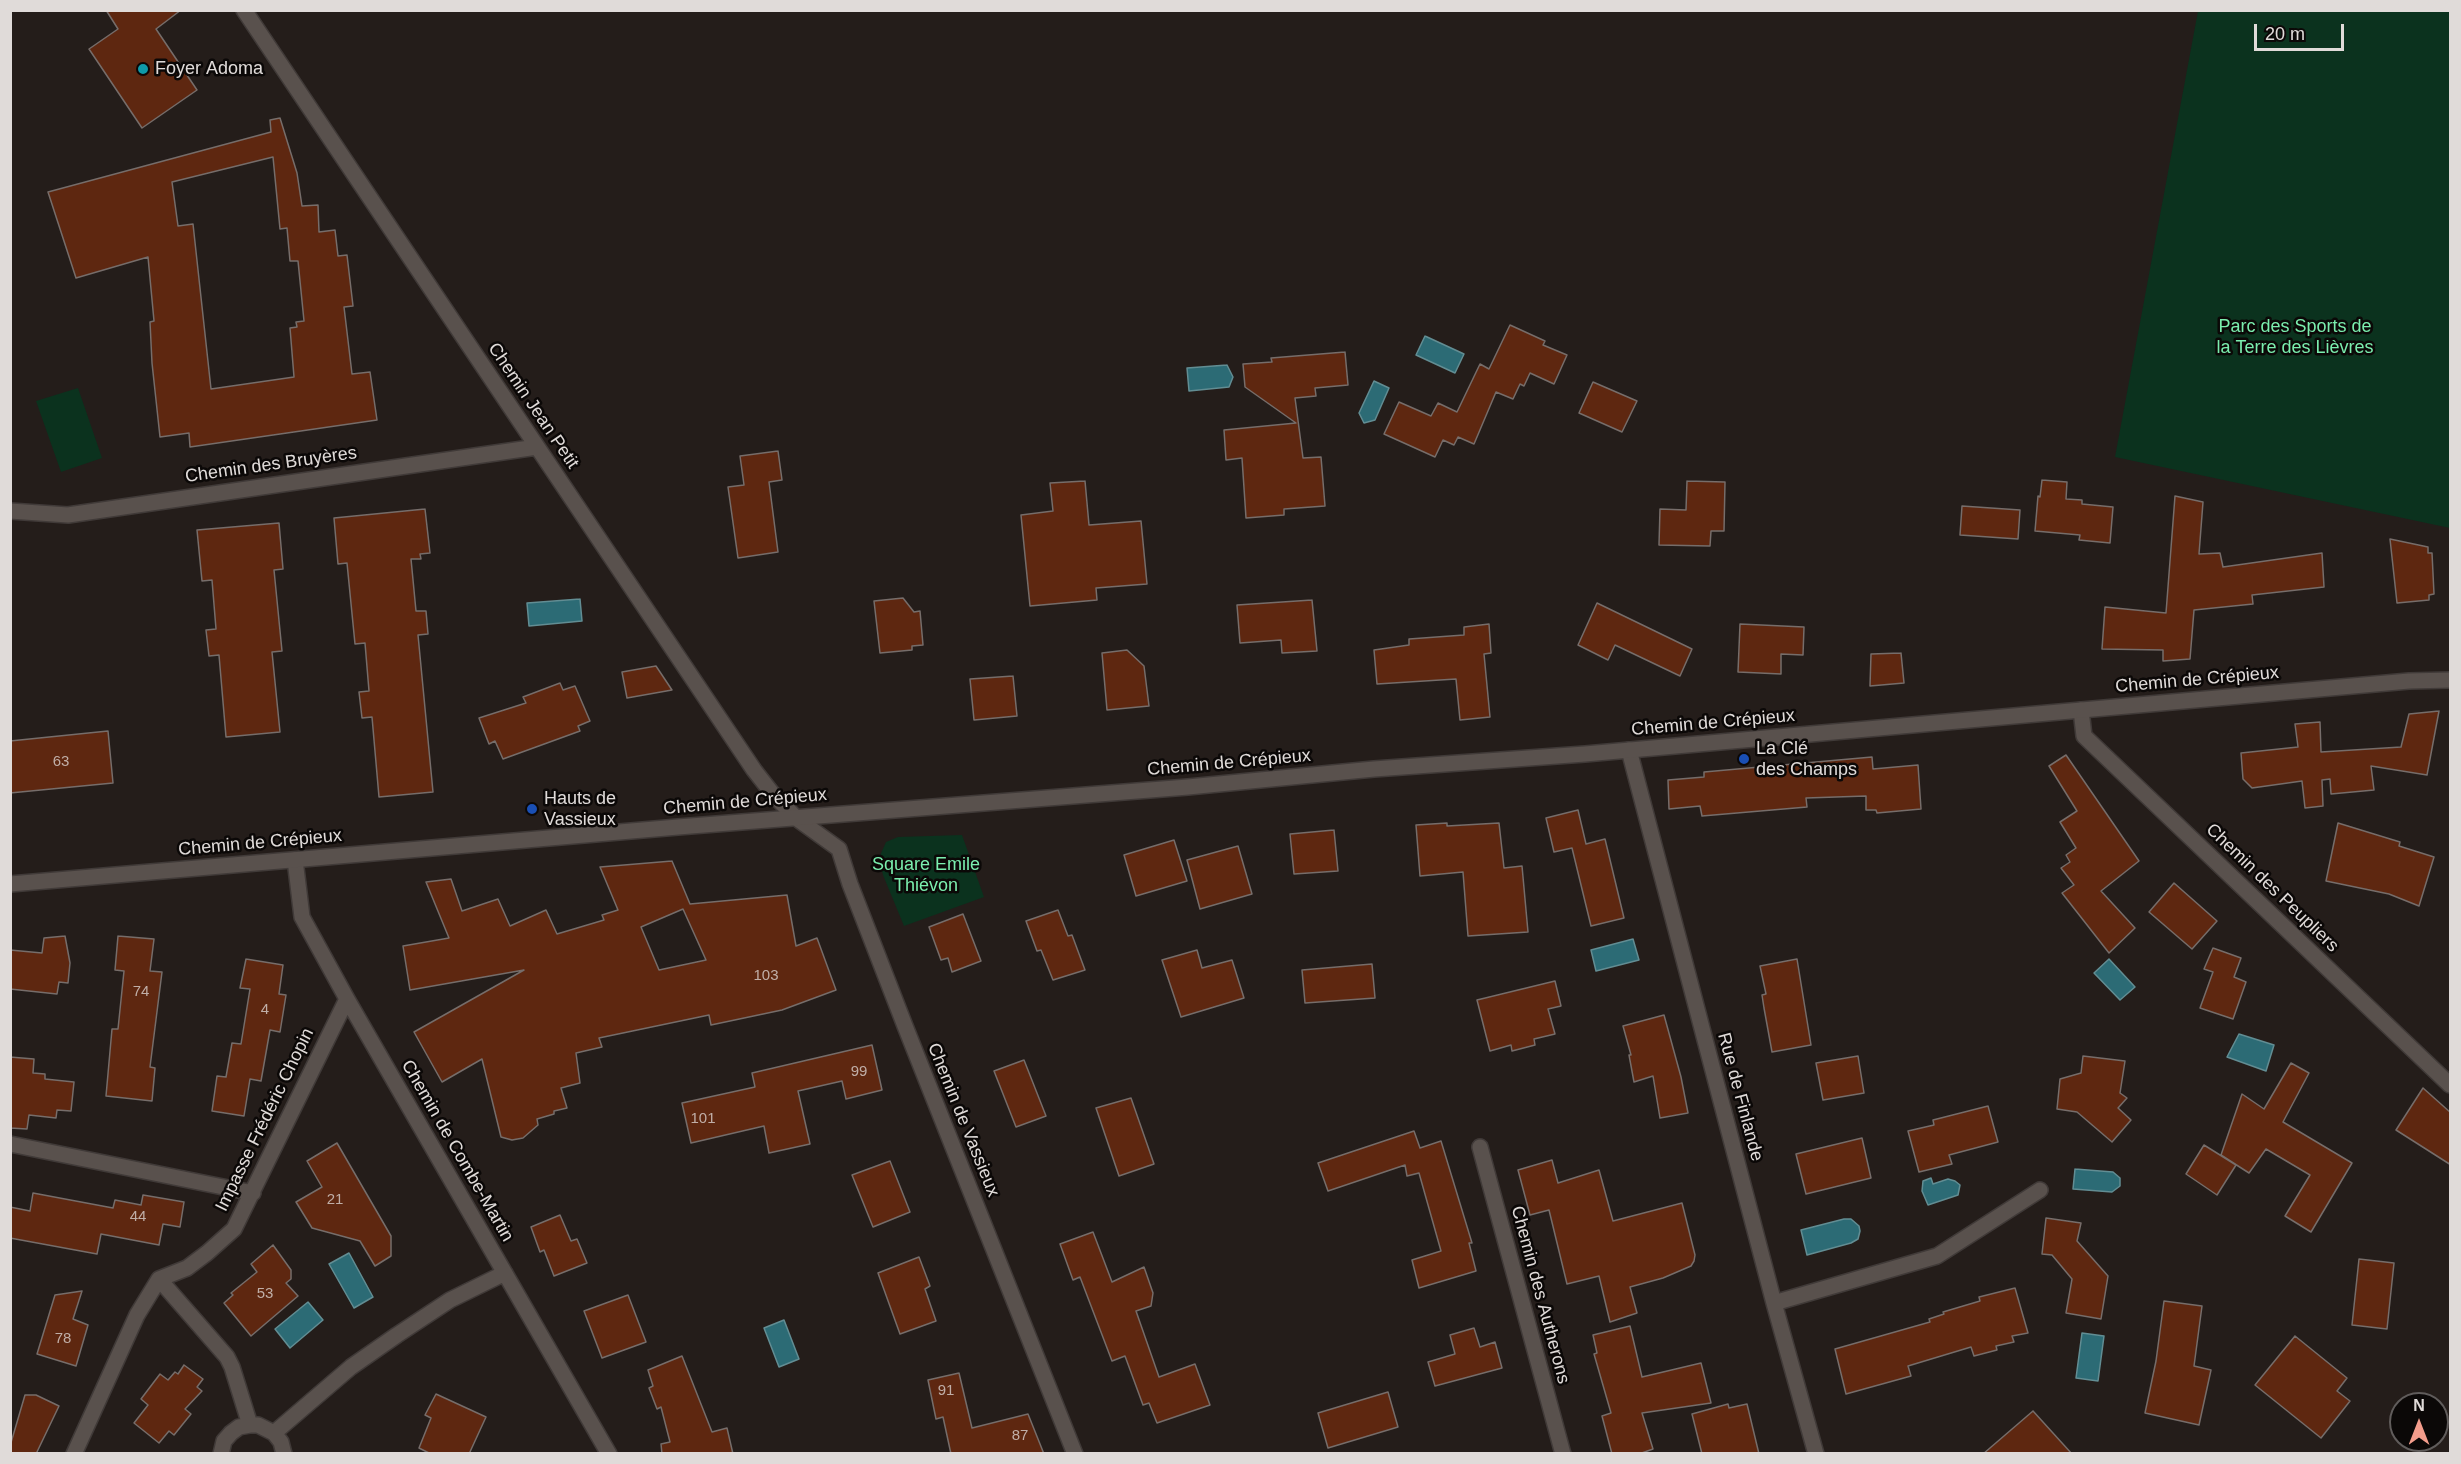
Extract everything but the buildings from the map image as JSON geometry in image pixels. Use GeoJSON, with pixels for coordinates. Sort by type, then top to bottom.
{"type":"FeatureCollection","features":[{"type":"Feature","properties":{"kind":"street","name":"Chemin Jean Petit"},"geometry":{"type":"LineString","coordinates":[[244,10],[754,770],[796,818]]}},
{"type":"Feature","properties":{"kind":"street","name":"Chemin des Bruyères"},"geometry":{"type":"LineString","coordinates":[[10,511],[69,515],[537,447]]}},
{"type":"Feature","properties":{"kind":"street","name":"Chemin de Crépieux"},"geometry":{"type":"LineString","coordinates":[[10,884],[1188,787],[1374,769],[1629,750],[2409,681],[2451,680]]}},
{"type":"Feature","properties":{"kind":"street","name":"Chemin des Peupliers"},"geometry":{"type":"LineString","coordinates":[[2081,710],[2084,736],[2451,1085]]}},
{"type":"Feature","properties":{"kind":"street","name":"Rue de Finlande"},"geometry":{"type":"LineString","coordinates":[[1629,750],[1774,1303],[1816,1454]]}},
{"type":"Feature","properties":{"kind":"street","name":"Chemin de Vassieux"},"geometry":{"type":"LineString","coordinates":[[796,818],[839,849],[850,884],[905,1026],[1076,1454]]}},
{"type":"Feature","properties":{"kind":"street","name":"Chemin de Combe-Martin"},"geometry":{"type":"LineString","coordinates":[[295,860],[302,917],[346,999],[609,1454]]}},
{"type":"Feature","properties":{"kind":"street","name":"Impasse Frédéric Chopin"},"geometry":{"type":"LineString","coordinates":[[159,1279],[187,1268],[234,1229],[346,999]]}},
{"type":"Feature","properties":{"kind":"street"},"geometry":{"type":"LineString","coordinates":[[10,1144],[253,1192]]}},
{"type":"Feature","properties":{"kind":"street","name":"Chemin des Autherons"},"geometry":{"type":"LineString","coordinates":[[1480,1147],[1563,1454]]}},
{"type":"Feature","properties":{"kind":"street"},"geometry":{"type":"LineString","coordinates":[[1774,1303],[1937,1256],[2040,1190]]}},
{"type":"Feature","properties":{"kind":"street"},"geometry":{"type":"LineString","coordinates":[[274,1433],[351,1367],[397,1335],[450,1300],[505,1273]]}},
{"type":"Feature","properties":{"kind":"street"},"geometry":{"type":"LineString","coordinates":[[74,1454],[136,1315],[159,1279],[226,1357],[232,1367],[250,1425]]}},
{"type":"Feature","properties":{"kind":"street"},"geometry":{"type":"LineString","coordinates":[[221,1454],[224,1441],[231,1433],[239,1427],[258,1425],[274,1433],[281,1442],[284,1454]]}},
{"type":"Feature","properties":{"kind":"green space","name":"Parc des Sports de la Terre des Lièvres"},"geometry":{"type":"Polygon","coordinates":[[[2198,11],[2450,11],[2450,528],[2115,457],[2198,11]]]}},
{"type":"Feature","properties":{"kind":"green space"},"geometry":{"type":"Polygon","coordinates":[[[78,388],[102,458],[61,472],[36,401],[78,388]]]}},
{"type":"Feature","properties":{"kind":"green space","name":"Square Emile Thiévon"},"geometry":{"type":"Polygon","coordinates":[[[962,835],[984,897],[904,926],[883,875],[879,858],[886,842],[898,837],[962,835]]]}},
{"type":"Feature","properties":{"kind":"water"},"geometry":{"type":"Polygon","coordinates":[[[1425,336],[1464,354],[1455,373],[1416,355],[1425,336]]]}},
{"type":"Feature","properties":{"kind":"water"},"geometry":{"type":"Polygon","coordinates":[[[1227,365],[1233,377],[1229,387],[1189,391],[1187,368],[1227,365]]]}},
{"type":"Feature","properties":{"kind":"water"},"geometry":{"type":"Polygon","coordinates":[[[1374,381],[1389,388],[1375,420],[1364,423],[1359,413],[1374,381]]]}},
{"type":"Feature","properties":{"kind":"water"},"geometry":{"type":"Polygon","coordinates":[[[580,599],[582,621],[529,626],[527,603],[580,599]]]}},
{"type":"Feature","properties":{"kind":"water"},"geometry":{"type":"Polygon","coordinates":[[[1633,939],[1639,960],[1596,971],[1591,950],[1633,939]]]}},
{"type":"Feature","properties":{"kind":"water"},"geometry":{"type":"Polygon","coordinates":[[[2109,959],[2135,987],[2120,1000],[2094,973],[2109,959]]]}},
{"type":"Feature","properties":{"kind":"water"},"geometry":{"type":"Polygon","coordinates":[[[2239,1034],[2274,1045],[2266,1071],[2227,1057],[2239,1034]]]}},
{"type":"Feature","properties":{"kind":"water"},"geometry":{"type":"Polygon","coordinates":[[[2075,1169],[2113,1172],[2120,1178],[2120,1186],[2112,1192],[2073,1189],[2075,1169]]]}},
{"type":"Feature","properties":{"kind":"water"},"geometry":{"type":"Polygon","coordinates":[[[1931,1178],[1933,1184],[1948,1179],[1955,1181],[1960,1185],[1958,1195],[1928,1205],[1922,1191],[1923,1181],[1931,1178]]]}},
{"type":"Feature","properties":{"kind":"water"},"geometry":{"type":"Polygon","coordinates":[[[1851,1219],[1859,1226],[1858,1239],[1807,1255],[1801,1230],[1851,1219]]]}},
{"type":"Feature","properties":{"kind":"water"},"geometry":{"type":"Polygon","coordinates":[[[349,1253],[373,1297],[354,1308],[329,1264],[349,1253]]]}},
{"type":"Feature","properties":{"kind":"water"},"geometry":{"type":"Polygon","coordinates":[[[308,1302],[323,1320],[290,1348],[275,1329],[308,1302]]]}},
{"type":"Feature","properties":{"kind":"water"},"geometry":{"type":"Polygon","coordinates":[[[784,1320],[799,1359],[779,1367],[764,1328],[784,1320]]]}},
{"type":"Feature","properties":{"kind":"water"},"geometry":{"type":"Polygon","coordinates":[[[2082,1333],[2104,1336],[2098,1381],[2076,1378],[2082,1333]]]}},
{"type":"Feature","properties":{"kind":"place","name":"Foyer Adoma"},"geometry":{"type":"Point","coordinates":[143,69]}},
{"type":"Feature","properties":{"kind":"place","name":"La Clé des Champs"},"geometry":{"type":"Point","coordinates":[1744,759]}},
{"type":"Feature","properties":{"kind":"place","name":"Hauts de Vassieux"},"geometry":{"type":"Point","coordinates":[532,809]}}]}
